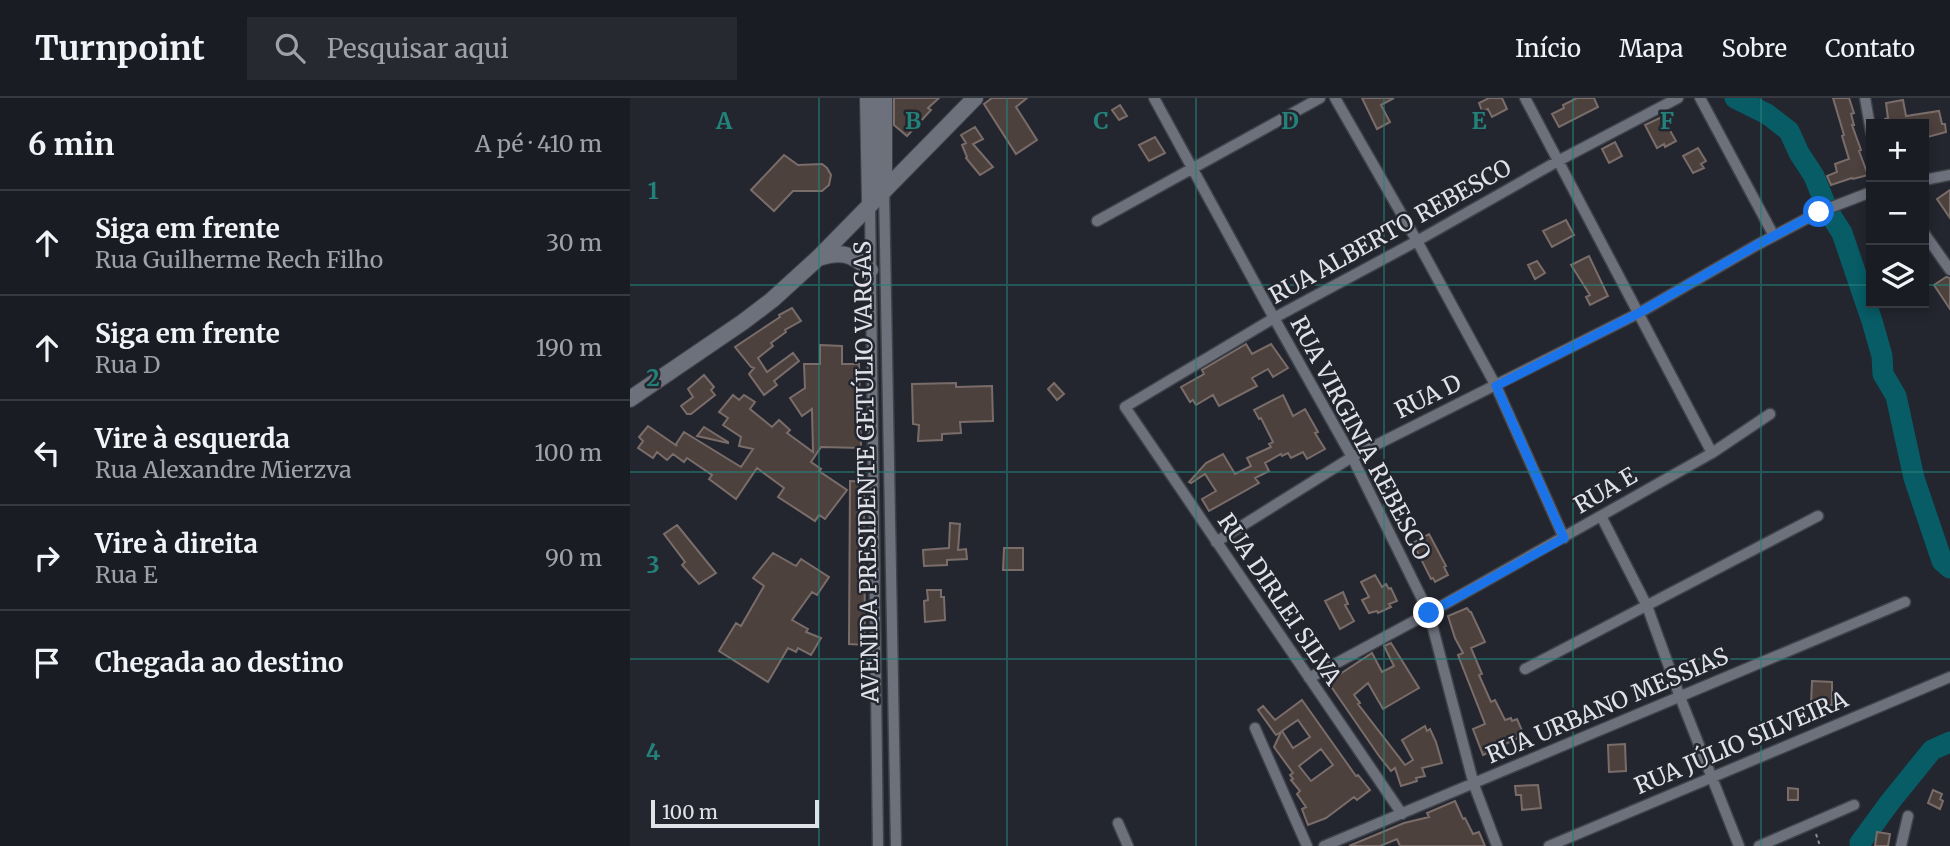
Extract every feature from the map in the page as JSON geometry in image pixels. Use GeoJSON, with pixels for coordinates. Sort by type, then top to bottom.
{"type":"FeatureCollection","features":[{"type":"Feature","properties":{"kind":"main road","name":"AVENIDA PRESIDENTE GETÚLIO VARGAS"},"geometry":{"type":"LineString","coordinates":[[868,98],[870,204]]}},
{"type":"Feature","properties":{"kind":"main road","name":"AVENIDA PRESIDENTE GETÚLIO VARGAS"},"geometry":{"type":"LineString","coordinates":[[884,98],[884,189]]}},
{"type":"Feature","properties":{"kind":"main road"},"geometry":{"type":"LineString","coordinates":[[630,399],[772,300],[818,258],[975,98]]}},
{"type":"Feature","properties":{"kind":"main road"},"geometry":{"type":"LineString","coordinates":[[818,258],[841,253],[859,260],[870,270]]}},
{"type":"Feature","properties":{"kind":"street","name":"RUA VIRGINIA REBESCO"},"geometry":{"type":"LineString","coordinates":[[1154,98],[1352,457],[1429,613],[1474,785],[1497,846]]}},
{"type":"Feature","properties":{"kind":"street"},"geometry":{"type":"LineString","coordinates":[[1097,221],[1320,98]]}},
{"type":"Feature","properties":{"kind":"street"},"geometry":{"type":"LineString","coordinates":[[1335,98],[1496,386],[1564,538]]}},
{"type":"Feature","properties":{"kind":"street"},"geometry":{"type":"LineString","coordinates":[[1525,98],[1712,453]]}},
{"type":"Feature","properties":{"kind":"street","name":"RUA ALBERTO REBESCO"},"geometry":{"type":"LineString","coordinates":[[1125,407],[1274,318],[1678,98]]}},
{"type":"Feature","properties":{"kind":"street"},"geometry":{"type":"LineString","coordinates":[[1700,98],[1774,236]]}},
{"type":"Feature","properties":{"kind":"street"},"geometry":{"type":"LineString","coordinates":[[1865,98],[1869,119]]}},
{"type":"Feature","properties":{"kind":"street"},"geometry":{"type":"LineString","coordinates":[[1929,179],[1950,175]]}},
{"type":"Feature","properties":{"kind":"street","name":"AVENIDA PRESIDENTE GETÚLIO VARGAS"},"geometry":{"type":"LineString","coordinates":[[884,189],[896,846]]}},
{"type":"Feature","properties":{"kind":"street","name":"RUA D"},"geometry":{"type":"LineString","coordinates":[[1216,542],[1352,457],[1639,313],[1819,212],[1866,194]]}},
{"type":"Feature","properties":{"kind":"street","name":"AVENIDA PRESIDENTE GETÚLIO VARGAS"},"geometry":{"type":"LineString","coordinates":[[870,204],[878,846]]}},
{"type":"Feature","properties":{"kind":"street"},"geometry":{"type":"LineString","coordinates":[[1929,240],[1950,270]]}},
{"type":"Feature","properties":{"kind":"street","name":"RUA DIRLEI SILVA"},"geometry":{"type":"LineString","coordinates":[[1125,407],[1402,814]]}},
{"type":"Feature","properties":{"kind":"street","name":"RUA E"},"geometry":{"type":"LineString","coordinates":[[1309,678],[1564,538],[1712,453],[1770,414]]}},
{"type":"Feature","properties":{"kind":"street"},"geometry":{"type":"LineString","coordinates":[[873,439],[888,439]]}},
{"type":"Feature","properties":{"kind":"street"},"geometry":{"type":"LineString","coordinates":[[1601,516],[1647,606],[1739,846]]}},
{"type":"Feature","properties":{"kind":"street"},"geometry":{"type":"LineString","coordinates":[[1525,669],[1818,516]]}},
{"type":"Feature","properties":{"kind":"street","name":"RUA URBANO MESSIAS"},"geometry":{"type":"LineString","coordinates":[[1324,846],[1905,602]]}},
{"type":"Feature","properties":{"kind":"street","name":"RUA JÚLIO SILVEIRA"},"geometry":{"type":"LineString","coordinates":[[1549,846],[1950,677]]}},
{"type":"Feature","properties":{"kind":"street"},"geometry":{"type":"LineString","coordinates":[[1255,728],[1307,846]]}},
{"type":"Feature","properties":{"kind":"street"},"geometry":{"type":"LineString","coordinates":[[1759,846],[1854,805]]}},
{"type":"Feature","properties":{"kind":"street"},"geometry":{"type":"LineString","coordinates":[[1901,846],[1908,816]]}},
{"type":"Feature","properties":{"kind":"street"},"geometry":{"type":"LineString","coordinates":[[1118,823],[1128,846]]}},
{"type":"Feature","properties":{"kind":"path"},"geometry":{"type":"LineString","coordinates":[[1813,823],[1820,846]]}},
{"type":"Feature","properties":{"kind":"building"},"geometry":{"type":"Polygon","coordinates":[[[894,98],[939,98],[907,136],[894,125],[894,98]]]}},
{"type":"Feature","properties":{"kind":"building"},"geometry":{"type":"Polygon","coordinates":[[[992,98],[1027,98],[1016,107],[1037,140],[1016,154],[984,104],[992,98]]]}},
{"type":"Feature","properties":{"kind":"building"},"geometry":{"type":"Polygon","coordinates":[[[1362,98],[1394,98],[1381,105],[1390,122],[1377,129],[1362,98]]]}},
{"type":"Feature","properties":{"kind":"building"},"geometry":{"type":"Polygon","coordinates":[[[1489,98],[1502,98],[1507,109],[1492,117],[1488,109],[1482,111],[1479,103],[1489,98]]]}},
{"type":"Feature","properties":{"kind":"building"},"geometry":{"type":"Polygon","coordinates":[[[1577,98],[1594,98],[1598,107],[1559,127],[1552,114],[1577,98]]]}},
{"type":"Feature","properties":{"kind":"building"},"geometry":{"type":"Polygon","coordinates":[[[1833,98],[1849,98],[1854,113],[1851,114],[1852,125],[1866,176],[1831,185],[1827,176],[1837,172],[1835,164],[1849,159],[1842,136],[1844,135],[1833,98]]]}},
{"type":"Feature","properties":{"kind":"building"},"geometry":{"type":"Polygon","coordinates":[[[1903,100],[1906,116],[1939,111],[1946,132],[1929,137],[1929,119],[1885,119],[1888,118],[1886,103],[1903,100]]]}},
{"type":"Feature","properties":{"kind":"building"},"geometry":{"type":"Polygon","coordinates":[[[1120,105],[1127,116],[1119,120],[1112,110],[1120,105]]]}},
{"type":"Feature","properties":{"kind":"building"},"geometry":{"type":"Polygon","coordinates":[[[1668,114],[1672,123],[1667,125],[1676,141],[1657,148],[1645,125],[1668,114]]]}},
{"type":"Feature","properties":{"kind":"building"},"geometry":{"type":"Polygon","coordinates":[[[975,127],[983,139],[973,144],[993,167],[980,175],[966,158],[962,145],[966,143],[961,135],[975,127]]]}},
{"type":"Feature","properties":{"kind":"building"},"geometry":{"type":"Polygon","coordinates":[[[1155,137],[1165,153],[1149,161],[1139,145],[1155,137]]]}},
{"type":"Feature","properties":{"kind":"building"},"geometry":{"type":"Polygon","coordinates":[[[1615,142],[1622,156],[1609,163],[1602,149],[1615,142]]]}},
{"type":"Feature","properties":{"kind":"building"},"geometry":{"type":"Polygon","coordinates":[[[1698,148],[1706,161],[1701,164],[1704,168],[1693,173],[1683,156],[1698,148]]]}},
{"type":"Feature","properties":{"kind":"building"},"geometry":{"type":"Polygon","coordinates":[[[784,155],[798,165],[822,164],[831,175],[829,185],[822,191],[793,191],[774,211],[751,190],[784,155]]]}},
{"type":"Feature","properties":{"kind":"building"},"geometry":{"type":"Polygon","coordinates":[[[1950,190],[1950,218],[1937,199],[1950,190]]]}},
{"type":"Feature","properties":{"kind":"building"},"geometry":{"type":"Polygon","coordinates":[[[1566,220],[1574,235],[1552,247],[1543,231],[1566,220]]]}},
{"type":"Feature","properties":{"kind":"building"},"geometry":{"type":"Polygon","coordinates":[[[1589,256],[1608,296],[1590,305],[1586,297],[1590,295],[1571,265],[1589,256]]]}},
{"type":"Feature","properties":{"kind":"building"},"geometry":{"type":"Polygon","coordinates":[[[1537,261],[1545,273],[1535,279],[1528,265],[1537,261]]]}},
{"type":"Feature","properties":{"kind":"building"},"geometry":{"type":"Polygon","coordinates":[[[1946,277],[1950,278],[1950,309],[1934,285],[1946,277]]]}},
{"type":"Feature","properties":{"kind":"building"},"geometry":{"type":"Polygon","coordinates":[[[792,308],[801,321],[785,330],[786,332],[771,343],[773,346],[758,358],[767,372],[793,353],[799,361],[774,381],[777,385],[764,395],[749,374],[754,368],[735,347],[792,308]]]}},
{"type":"Feature","properties":{"kind":"building"},"geometry":{"type":"Polygon","coordinates":[[[1246,344],[1252,354],[1271,344],[1288,368],[1273,377],[1268,369],[1252,378],[1257,386],[1219,406],[1213,395],[1196,405],[1193,400],[1190,402],[1181,387],[1204,374],[1202,370],[1246,344]]]}},
{"type":"Feature","properties":{"kind":"building"},"geometry":{"type":"Polygon","coordinates":[[[820,345],[842,346],[842,364],[859,364],[861,448],[821,447],[811,462],[821,469],[819,471],[847,490],[825,519],[819,515],[815,521],[778,497],[784,488],[757,468],[736,499],[709,479],[712,475],[687,458],[684,462],[673,454],[667,460],[657,452],[653,458],[638,448],[643,441],[639,437],[648,426],[677,446],[684,432],[741,467],[753,449],[739,446],[741,437],[723,425],[728,418],[719,412],[733,395],[739,400],[744,395],[755,402],[750,409],[772,427],[779,420],[790,430],[787,433],[813,452],[812,409],[802,416],[790,398],[805,388],[804,364],[820,364],[820,345]]]}},
{"type":"Feature","properties":{"kind":"building"},"geometry":{"type":"Polygon","coordinates":[[[704,375],[714,387],[711,390],[715,395],[691,414],[687,414],[681,406],[693,397],[688,389],[704,375]]]}},
{"type":"Feature","properties":{"kind":"building"},"geometry":{"type":"Polygon","coordinates":[[[956,383],[956,387],[992,386],[993,421],[960,422],[961,433],[942,434],[942,440],[918,441],[919,425],[913,424],[912,384],[956,383]]]}},
{"type":"Feature","properties":{"kind":"building"},"geometry":{"type":"Polygon","coordinates":[[[1054,383],[1064,394],[1057,400],[1048,389],[1054,383]]]}},
{"type":"Feature","properties":{"kind":"building"},"geometry":{"type":"Polygon","coordinates":[[[1283,395],[1293,416],[1305,409],[1325,449],[1307,459],[1303,452],[1291,458],[1288,453],[1282,456],[1281,454],[1265,463],[1269,471],[1255,478],[1259,483],[1209,511],[1202,499],[1216,491],[1205,474],[1189,482],[1206,463],[1223,454],[1235,474],[1251,466],[1247,458],[1271,447],[1269,444],[1273,442],[1254,410],[1283,395]]]}},
{"type":"Feature","properties":{"kind":"building"},"geometry":{"type":"Polygon","coordinates":[[[704,427],[728,442],[728,443],[697,436],[704,427]]]}},
{"type":"Feature","properties":{"kind":"building"},"geometry":{"type":"Polygon","coordinates":[[[850,481],[864,482],[865,645],[849,644],[850,481]]]}},
{"type":"Feature","properties":{"kind":"building"},"geometry":{"type":"Polygon","coordinates":[[[950,523],[960,524],[958,550],[966,549],[967,559],[947,560],[947,565],[924,566],[923,550],[949,548],[950,523]]]}},
{"type":"Feature","properties":{"kind":"building"},"geometry":{"type":"Polygon","coordinates":[[[677,525],[716,573],[699,584],[682,565],[685,562],[664,534],[677,525]]]}},
{"type":"Feature","properties":{"kind":"building"},"geometry":{"type":"Polygon","coordinates":[[[1429,534],[1448,575],[1435,582],[1413,543],[1429,534]]]}},
{"type":"Feature","properties":{"kind":"building"},"geometry":{"type":"Polygon","coordinates":[[[1004,548],[1023,548],[1023,570],[1003,570],[1004,548]]]}},
{"type":"Feature","properties":{"kind":"building"},"geometry":{"type":"Polygon","coordinates":[[[773,553],[796,566],[801,559],[829,577],[817,595],[812,592],[792,620],[808,629],[806,632],[821,638],[811,655],[798,648],[796,652],[788,648],[768,682],[719,651],[736,623],[741,626],[764,586],[753,578],[773,553]]]}},
{"type":"Feature","properties":{"kind":"building"},"geometry":{"type":"Polygon","coordinates":[[[1375,575],[1382,587],[1386,584],[1391,588],[1397,601],[1378,613],[1369,613],[1362,600],[1369,597],[1361,582],[1375,575]]]}},
{"type":"Feature","properties":{"kind":"building"},"geometry":{"type":"Polygon","coordinates":[[[927,590],[941,590],[945,620],[925,622],[924,601],[928,600],[927,590]]]}},
{"type":"Feature","properties":{"kind":"building"},"geometry":{"type":"Polygon","coordinates":[[[1343,592],[1348,604],[1345,605],[1354,621],[1340,629],[1325,601],[1343,592]]]}},
{"type":"Feature","properties":{"kind":"building"},"geometry":{"type":"Polygon","coordinates":[[[1467,608],[1485,642],[1471,648],[1491,702],[1495,700],[1505,720],[1517,719],[1524,735],[1483,755],[1473,729],[1485,724],[1458,655],[1463,653],[1448,616],[1467,608]]]}},
{"type":"Feature","properties":{"kind":"building"},"geometry":{"type":"Polygon","coordinates":[[[1391,643],[1419,688],[1383,709],[1368,683],[1354,695],[1405,765],[1413,760],[1402,740],[1425,726],[1427,731],[1430,729],[1436,742],[1442,763],[1422,768],[1425,776],[1401,786],[1395,768],[1391,771],[1379,756],[1328,682],[1372,653],[1382,672],[1394,666],[1384,646],[1391,643]]]}},
{"type":"Feature","properties":{"kind":"building"},"geometry":{"type":"Polygon","coordinates":[[[1812,681],[1832,682],[1832,705],[1811,704],[1812,681]]]}},
{"type":"Feature","properties":{"kind":"building"},"geometry":{"type":"Polygon","coordinates":[[[1302,700],[1356,776],[1358,775],[1370,790],[1357,800],[1354,797],[1326,818],[1308,825],[1302,809],[1306,807],[1297,794],[1300,791],[1291,780],[1293,779],[1290,775],[1293,773],[1274,747],[1281,732],[1276,735],[1258,710],[1263,706],[1275,720],[1302,700]],[[1298,720],[1282,731],[1293,748],[1310,737],[1298,720]],[[1321,749],[1299,766],[1311,781],[1333,765],[1321,749]]]}},
{"type":"Feature","properties":{"kind":"building"},"geometry":{"type":"Polygon","coordinates":[[[1625,744],[1626,771],[1609,772],[1608,745],[1625,744]]]}},
{"type":"Feature","properties":{"kind":"building"},"geometry":{"type":"Polygon","coordinates":[[[1538,785],[1541,808],[1522,810],[1521,795],[1516,795],[1515,786],[1538,785]]]}},
{"type":"Feature","properties":{"kind":"building"},"geometry":{"type":"Polygon","coordinates":[[[1788,788],[1798,789],[1798,800],[1788,800],[1788,788]]]}},
{"type":"Feature","properties":{"kind":"building"},"geometry":{"type":"Polygon","coordinates":[[[1933,790],[1942,794],[1940,809],[1928,803],[1933,790]]]}},
{"type":"Feature","properties":{"kind":"building"},"geometry":{"type":"Polygon","coordinates":[[[1455,801],[1473,834],[1479,832],[1485,846],[1400,846],[1397,839],[1380,846],[1349,846],[1404,823],[1429,817],[1427,813],[1455,801]]]}},
{"type":"Feature","properties":{"kind":"building"},"geometry":{"type":"Polygon","coordinates":[[[1877,832],[1890,834],[1888,846],[1875,846],[1877,832]]]}},
{"type":"Feature","properties":{"kind":"waterway"},"geometry":{"type":"LineString","coordinates":[[1735,98],[1767,114],[1789,131],[1814,176],[1828,211],[1842,233],[1872,321],[1882,356],[1883,374],[1896,396],[1914,478],[1942,561],[1950,568]]}},
{"type":"Feature","properties":{"kind":"waterway"},"geometry":{"type":"LineString","coordinates":[[1861,846],[1860,843],[1890,802],[1932,750],[1950,742]]}},
{"type":"Feature","properties":{"kind":"route"},"geometry":{"type":"LineString","coordinates":[[1429,613],[1564,538],[1496,386],[1639,313],[1819,212]]}}]}
